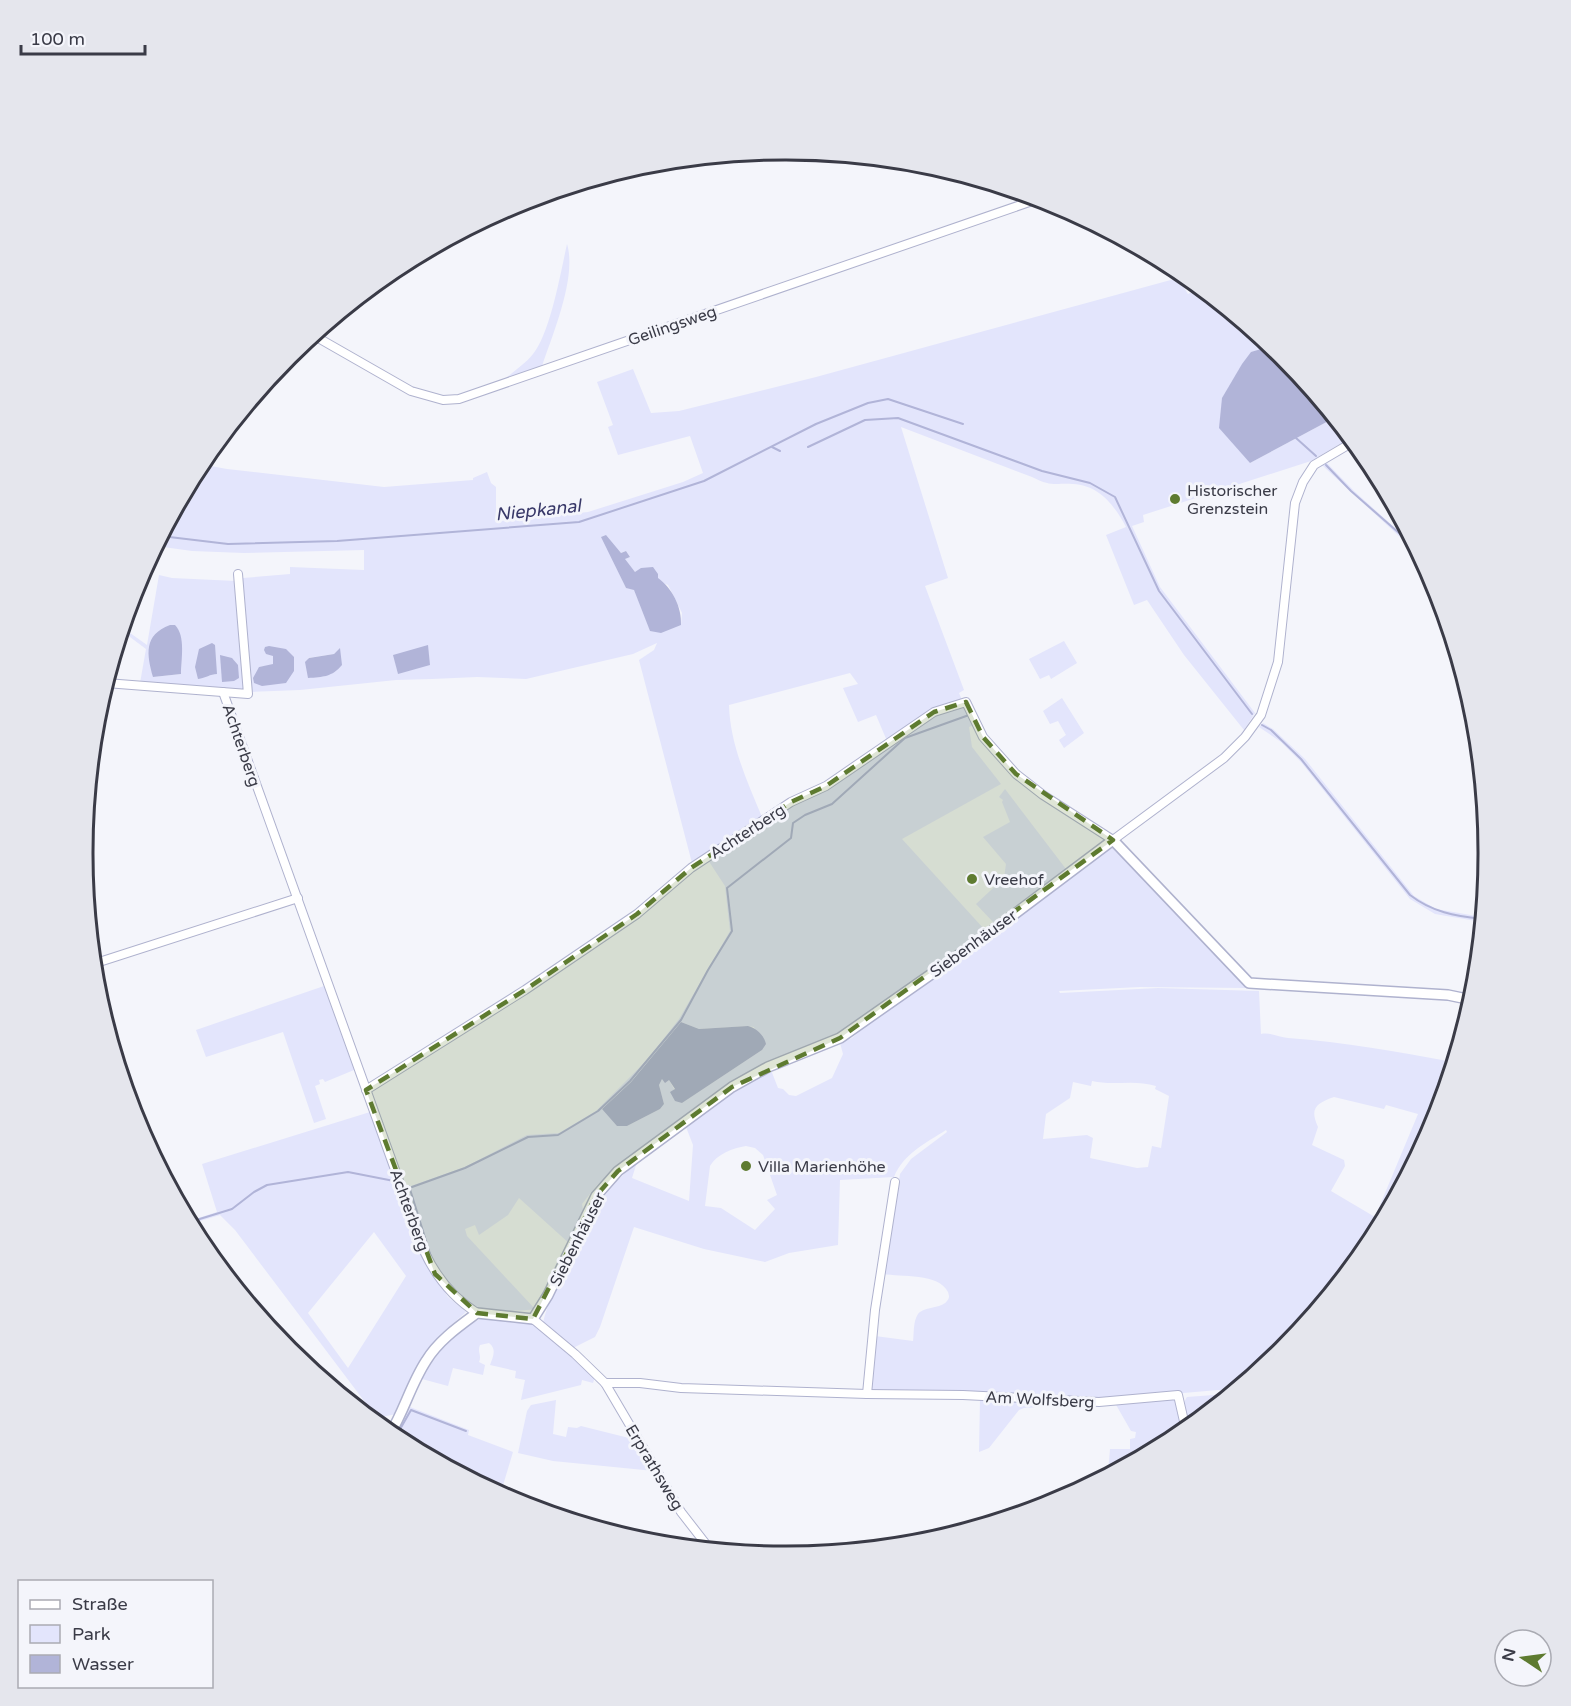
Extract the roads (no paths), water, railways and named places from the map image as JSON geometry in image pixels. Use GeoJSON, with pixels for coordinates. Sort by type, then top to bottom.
{"type":"FeatureCollection","features":[{"type":"Feature","properties":{"kind":"street","name":"Geilingsweg"},"geometry":{"type":"LineString","coordinates":[[321,339],[411,391],[443,400],[459,399],[1024,203]]}},
{"type":"Feature","properties":{"kind":"street"},"geometry":{"type":"LineString","coordinates":[[1346,446],[1314,465],[1303,482],[1295,503],[1278,662],[1261,715],[1245,737],[1224,758],[1113,840],[1249,983],[1448,995],[1462,998]]}},
{"type":"Feature","properties":{"kind":"street","name":"Achterberg"},"geometry":{"type":"LineString","coordinates":[[115,684],[248,694],[238,574]]}},
{"type":"Feature","properties":{"kind":"street","name":"Achterberg"},"geometry":{"type":"LineString","coordinates":[[224,692],[266,815],[425,1253],[435,1274],[462,1303],[477,1313]]}},
{"type":"Feature","properties":{"kind":"street","name":"Achterberg"},"geometry":{"type":"LineString","coordinates":[[366,1090],[535,984],[637,914],[691,868],[791,802],[826,786],[934,712],[966,702],[983,736],[1016,774],[1043,795],[1113,840]]}},
{"type":"Feature","properties":{"kind":"street","name":"Siebenhäuser"},"geometry":{"type":"LineString","coordinates":[[533,1319],[549,1295],[596,1196],[618,1171],[732,1087],[768,1067],[840,1038],[980,940],[1113,840]]}},
{"type":"Feature","properties":{"kind":"street"},"geometry":{"type":"LineString","coordinates":[[102,961],[298,898]]}},
{"type":"Feature","properties":{"kind":"street"},"geometry":{"type":"LineString","coordinates":[[867,1394],[874,1310],[895,1182]]}},
{"type":"Feature","properties":{"kind":"street"},"geometry":{"type":"LineString","coordinates":[[396,1425],[426,1361],[448,1334],[477,1313],[533,1319]]}},
{"type":"Feature","properties":{"kind":"street","name":"Erprathsweg"},"geometry":{"type":"LineString","coordinates":[[533,1319],[605,1383],[681,1512],[703,1541]]}},
{"type":"Feature","properties":{"kind":"street","name":"Am Wolfsberg"},"geometry":{"type":"LineString","coordinates":[[605,1383],[1099,1402],[1178,1395],[1184,1419]]}},
{"type":"Feature","properties":{"kind":"water"},"geometry":{"type":"Polygon","coordinates":[[[1260,349],[1327,422],[1250,463],[1219,428],[1222,398],[1251,352],[1260,349]]]}},
{"type":"Feature","properties":{"kind":"water"},"geometry":{"type":"Polygon","coordinates":[[[606,535],[621,553],[626,551],[630,557],[625,559],[635,572],[641,568],[653,567],[658,578],[675,598],[680,611],[681,625],[661,633],[650,631],[634,590],[626,588],[601,537],[606,535]]]}},
{"type":"Feature","properties":{"kind":"water"},"geometry":{"type":"Polygon","coordinates":[[[170,625],[175,625],[181,635],[181,674],[153,677],[149,661],[149,646],[155,634],[170,625]]]}},
{"type":"Feature","properties":{"kind":"water"},"geometry":{"type":"Polygon","coordinates":[[[212,643],[215,645],[217,674],[198,679],[195,667],[199,649],[212,643]]]}},
{"type":"Feature","properties":{"kind":"water"},"geometry":{"type":"Polygon","coordinates":[[[428,645],[430,665],[398,674],[393,655],[428,645]]]}},
{"type":"Feature","properties":{"kind":"water"},"geometry":{"type":"Polygon","coordinates":[[[269,646],[286,649],[294,657],[294,671],[286,683],[262,686],[254,683],[253,678],[259,667],[273,664],[273,656],[266,654],[264,650],[269,646]]]}},
{"type":"Feature","properties":{"kind":"water"},"geometry":{"type":"Polygon","coordinates":[[[340,648],[342,665],[335,672],[327,676],[308,678],[305,662],[309,658],[334,654],[340,648]]]}},
{"type":"Feature","properties":{"kind":"water"},"geometry":{"type":"Polygon","coordinates":[[[220,655],[232,658],[238,665],[239,678],[222,682],[220,655]]]}},
{"type":"Feature","properties":{"kind":"water"},"geometry":{"type":"Polygon","coordinates":[[[681,1022],[699,1029],[748,1026],[759,1032],[766,1044],[762,1050],[682,1103],[675,1101],[670,1092],[675,1089],[669,1080],[665,1083],[662,1079],[659,1085],[664,1104],[660,1109],[627,1126],[617,1126],[602,1109],[631,1082],[681,1022]]]}},
{"type":"Feature","properties":{"kind":"waterway","name":"Niepkanal"},"geometry":{"type":"LineString","coordinates":[[169,537],[228,544],[337,541],[579,522],[704,481],[816,424],[868,403],[888,399],[963,424]]}},
{"type":"Feature","properties":{"kind":"waterway"},"geometry":{"type":"LineString","coordinates":[[808,447],[865,420],[898,418],[1042,471],[1090,483],[1115,497],[1159,591],[1252,714]]}},
{"type":"Feature","properties":{"kind":"waterway"},"geometry":{"type":"LineString","coordinates":[[1296,438],[1316,456]]}},
{"type":"Feature","properties":{"kind":"waterway"},"geometry":{"type":"LineString","coordinates":[[772,447],[780,451]]}},
{"type":"Feature","properties":{"kind":"waterway"},"geometry":{"type":"LineString","coordinates":[[1326,465],[1351,491],[1400,534]]}},
{"type":"Feature","properties":{"kind":"waterway"},"geometry":{"type":"LineString","coordinates":[[412,1187],[465,1168],[528,1137],[558,1135],[598,1111],[630,1081],[681,1020],[732,931],[727,888],[791,838],[793,823],[805,815],[832,804],[905,738],[969,715]]}},
{"type":"Feature","properties":{"kind":"waterway"},"geometry":{"type":"LineString","coordinates":[[1262,725],[1271,730],[1301,759],[1410,895],[1427,906],[1475,918]]}},
{"type":"Feature","properties":{"kind":"waterway"},"geometry":{"type":"LineString","coordinates":[[199,1219],[232,1209],[267,1185],[348,1172],[394,1181]]}},
{"type":"Feature","properties":{"kind":"waterway"},"geometry":{"type":"LineString","coordinates":[[409,1186],[431,1257]]}},
{"type":"Feature","properties":{"kind":"waterway"},"geometry":{"type":"LineString","coordinates":[[455,1291],[476,1308]]}},
{"type":"Feature","properties":{"kind":"waterway"},"geometry":{"type":"LineString","coordinates":[[400,1429],[411,1410],[466,1431]]}},
{"type":"Feature","properties":{"kind":"place","name":"Historischer Grenzstein"},"geometry":{"type":"Point","coordinates":[1175,499]}},
{"type":"Feature","properties":{"kind":"place","name":"Vreehof"},"geometry":{"type":"Point","coordinates":[972,879]}},
{"type":"Feature","properties":{"kind":"place","name":"Villa Marienhöhe"},"geometry":{"type":"Point","coordinates":[746,1166]}}]}
